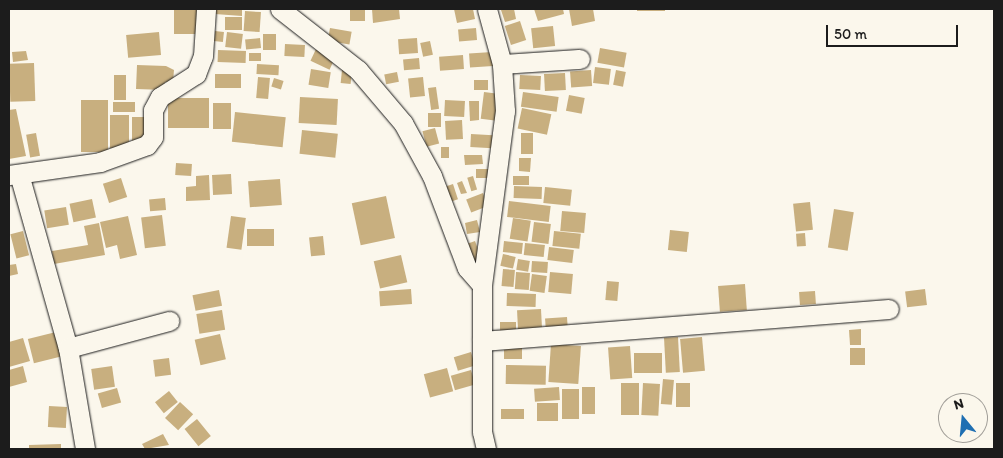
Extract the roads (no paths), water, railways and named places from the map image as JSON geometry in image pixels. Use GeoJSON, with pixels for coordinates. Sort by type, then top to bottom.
{"type":"FeatureCollection","features":[{"type":"Feature","properties":{"kind":"street"},"geometry":{"type":"LineString","coordinates":[[85,449],[68,348],[14,174],[100,162],[147,145],[153,137],[153,110],[160,97],[196,74],[203,56],[206,9]]}},
{"type":"Feature","properties":{"kind":"street"},"geometry":{"type":"LineString","coordinates":[[280,9],[358,70],[403,123],[432,176],[467,268],[482,285]]}},
{"type":"Feature","properties":{"kind":"street"},"geometry":{"type":"LineString","coordinates":[[486,449],[482,285],[505,111],[502,64],[487,9]]}},
{"type":"Feature","properties":{"kind":"street"},"geometry":{"type":"LineString","coordinates":[[502,64],[580,59]]}},
{"type":"Feature","properties":{"kind":"street"},"geometry":{"type":"LineString","coordinates":[[482,341],[889,309]]}},
{"type":"Feature","properties":{"kind":"street"},"geometry":{"type":"LineString","coordinates":[[68,348],[169,321]]}}]}
